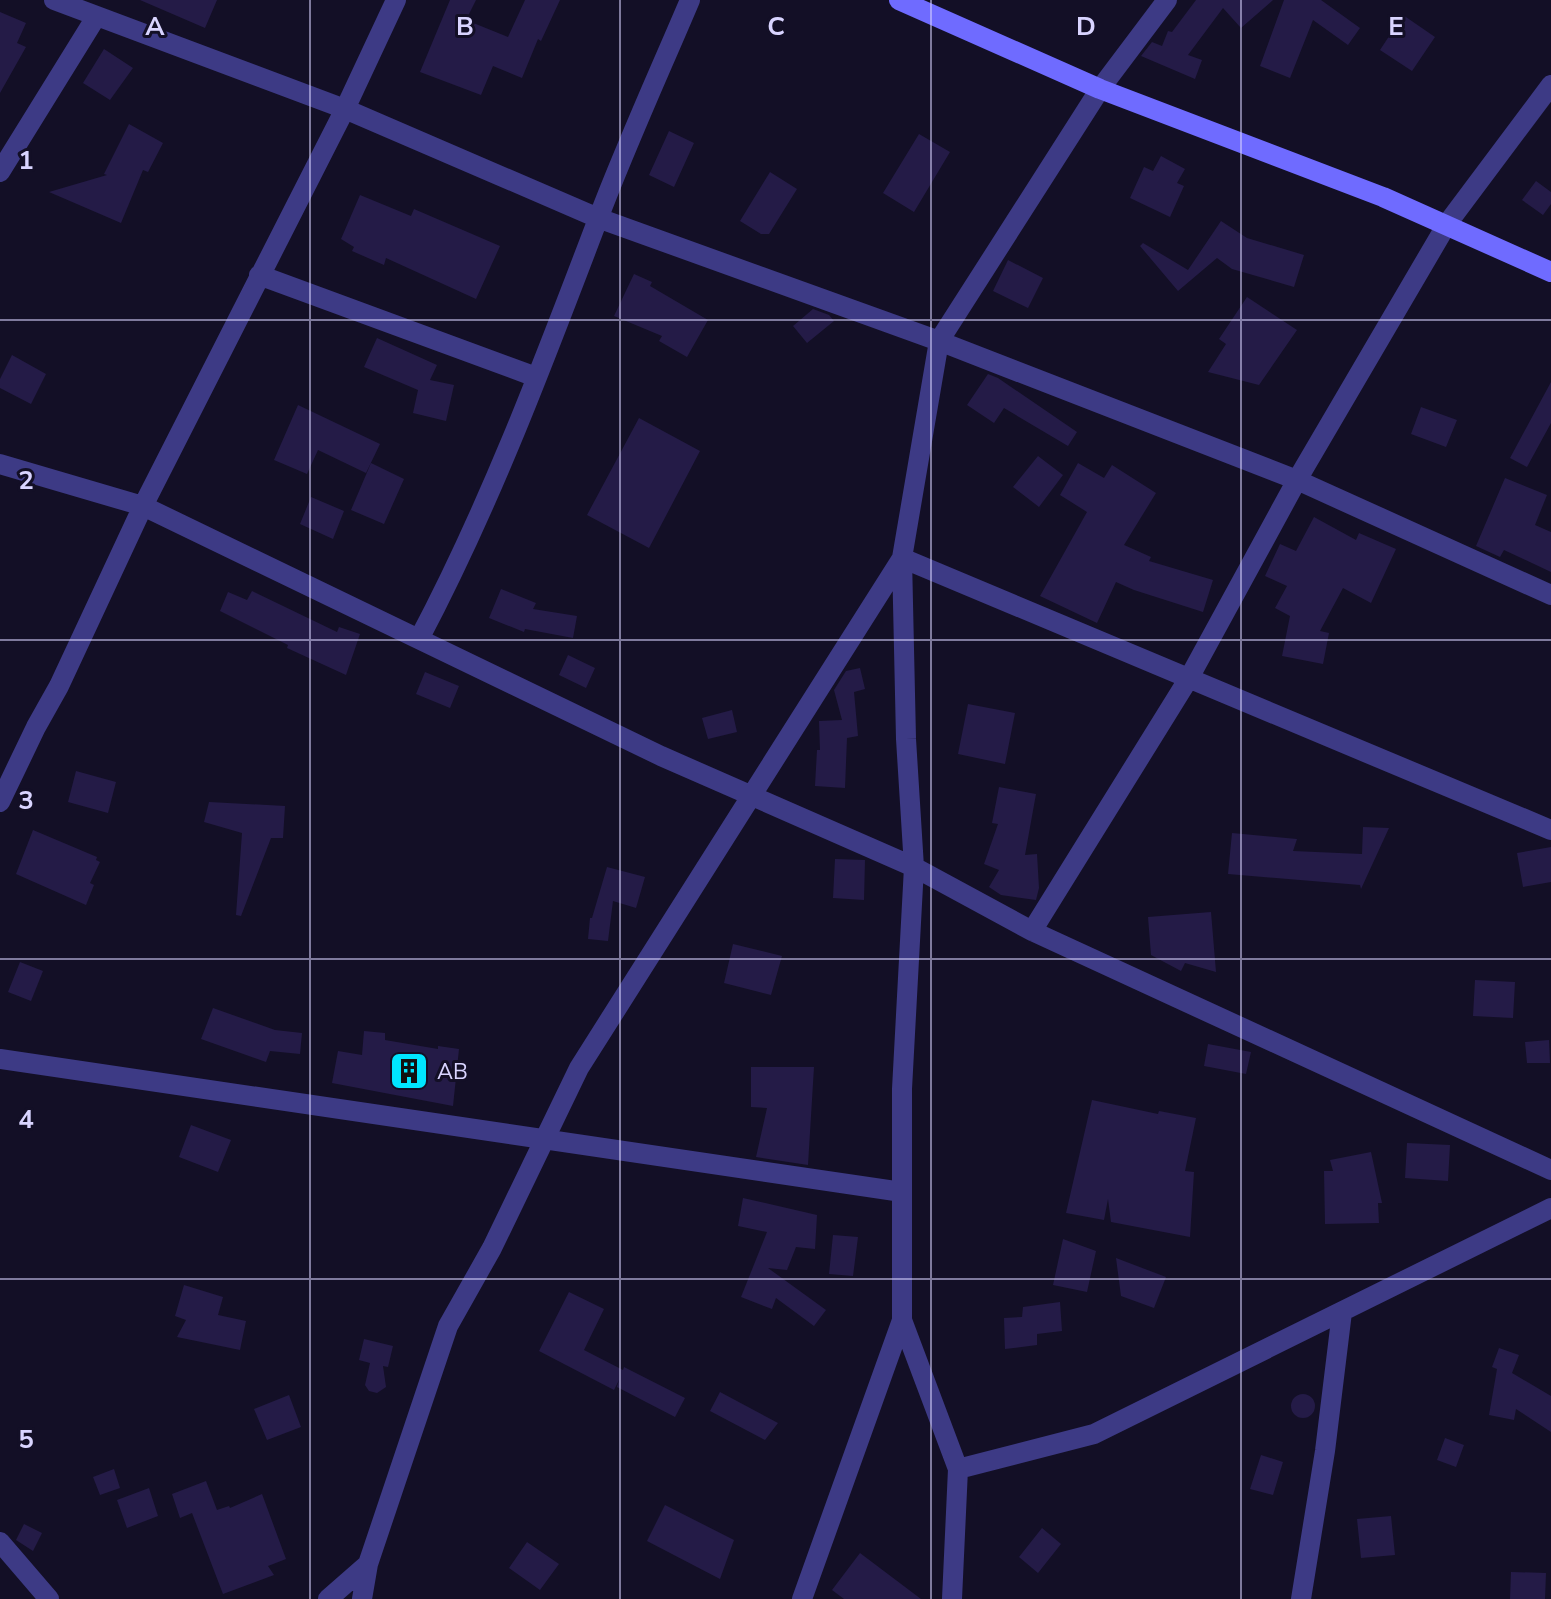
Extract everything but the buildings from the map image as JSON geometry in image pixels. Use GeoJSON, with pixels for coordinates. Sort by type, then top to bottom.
{"type":"FeatureCollection","features":[{"type":"Feature","properties":{"kind":"street"},"geometry":{"type":"LineString","coordinates":[[54,0],[345,109],[598,218],[939,341],[1297,480],[1551,595]]}},
{"type":"Feature","properties":{"kind":"street"},"geometry":{"type":"LineString","coordinates":[[0,802],[59,686],[143,506],[345,109],[396,0]]}},
{"type":"Feature","properties":{"kind":"street"},"geometry":{"type":"LineString","coordinates":[[419,639],[444,593],[536,377],[598,218],[690,0]]}},
{"type":"Feature","properties":{"kind":"street"},"geometry":{"type":"LineString","coordinates":[[899,0],[1100,89],[1383,197],[1551,272]]}},
{"type":"Feature","properties":{"kind":"street"},"geometry":{"type":"LineString","coordinates":[[802,1599],[902,1320],[902,1089],[914,867],[906,739],[902,558],[939,341],[1100,89],[1167,0]]}},
{"type":"Feature","properties":{"kind":"street"},"geometry":{"type":"LineString","coordinates":[[0,172],[96,17]]}},
{"type":"Feature","properties":{"kind":"street"},"geometry":{"type":"LineString","coordinates":[[1032,931],[1189,678],[1297,480],[1447,224],[1551,85]]}},
{"type":"Feature","properties":{"kind":"street"},"geometry":{"type":"LineString","coordinates":[[259,275],[536,377]]}},
{"type":"Feature","properties":{"kind":"street"},"geometry":{"type":"LineString","coordinates":[[0,464],[143,506],[661,756],[914,867],[1032,931],[1551,1170]]}},
{"type":"Feature","properties":{"kind":"street"},"geometry":{"type":"LineString","coordinates":[[902,558],[1551,830]]}},
{"type":"Feature","properties":{"kind":"street"},"geometry":{"type":"LineString","coordinates":[[362,1599],[368,1564],[448,1326],[492,1248],[579,1068],[902,558]]}},
{"type":"Feature","properties":{"kind":"street"},"geometry":{"type":"LineString","coordinates":[[0,1059],[902,1192]]}},
{"type":"Feature","properties":{"kind":"street"},"geometry":{"type":"LineString","coordinates":[[958,1469],[1094,1434],[1551,1208]]}},
{"type":"Feature","properties":{"kind":"street"},"geometry":{"type":"LineString","coordinates":[[1301,1599],[1325,1451],[1342,1312]]}},
{"type":"Feature","properties":{"kind":"street"},"geometry":{"type":"LineString","coordinates":[[902,1320],[958,1469],[952,1599]]}},
{"type":"Feature","properties":{"kind":"street"},"geometry":{"type":"LineString","coordinates":[[0,1542],[49,1599]]}},
{"type":"Feature","properties":{"kind":"street"},"geometry":{"type":"LineString","coordinates":[[328,1599],[368,1564]]}},
{"type":"Feature","properties":{"kind":"place","name":"AB"},"geometry":{"type":"Point","coordinates":[409,1071]}}]}
